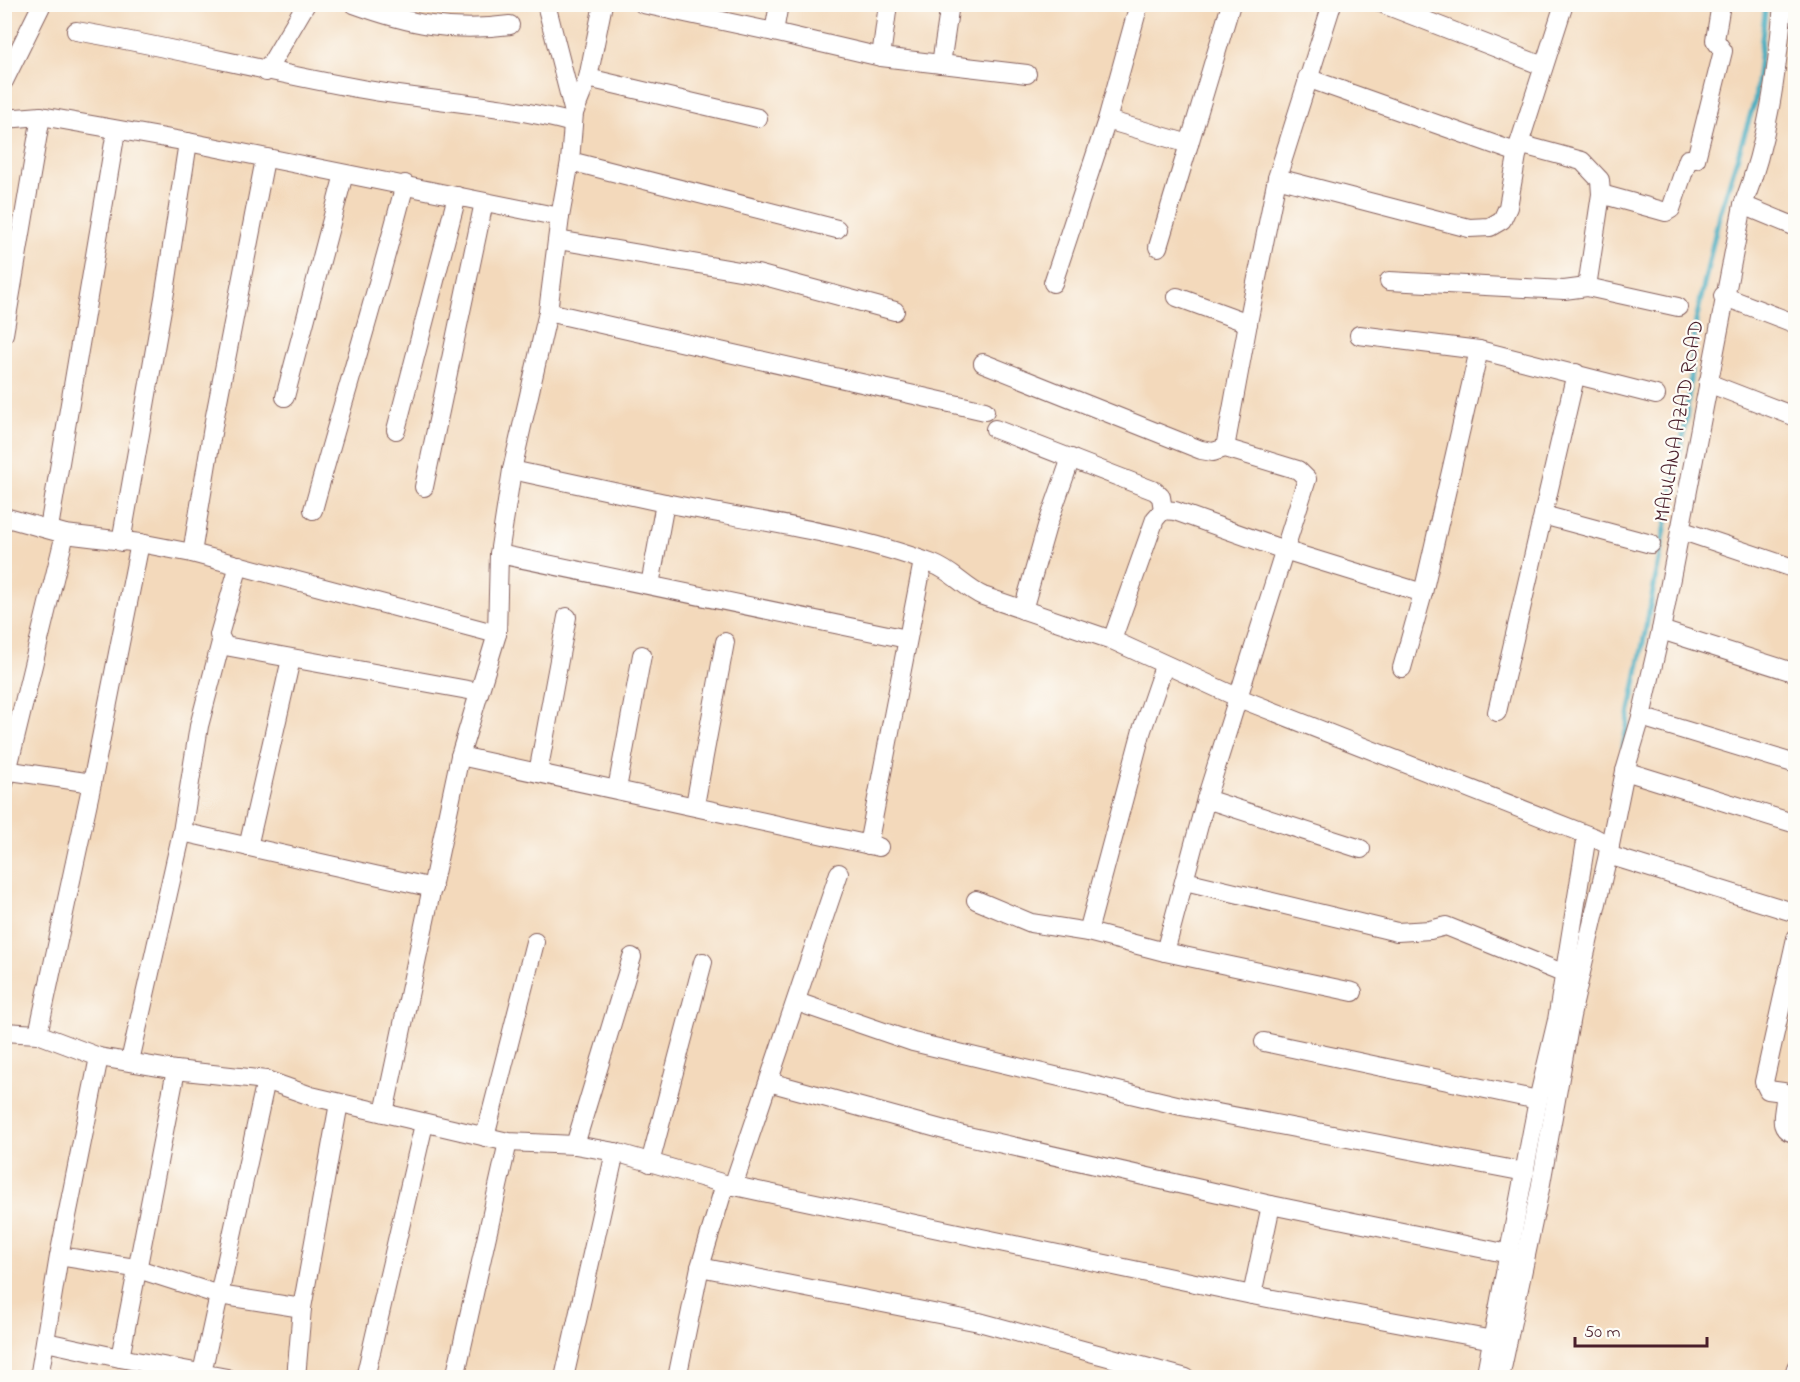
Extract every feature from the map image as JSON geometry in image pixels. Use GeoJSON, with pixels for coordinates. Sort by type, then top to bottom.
{"type":"FeatureCollection","features":[{"type":"Feature","properties":{"kind":"street"},"geometry":{"type":"LineString","coordinates":[[4,81],[42,4]]}},
{"type":"Feature","properties":{"kind":"street"},"geometry":{"type":"LineString","coordinates":[[266,72],[306,4]]}},
{"type":"Feature","properties":{"kind":"street"},"geometry":{"type":"LineString","coordinates":[[354,4],[432,27],[456,29],[510,25]]}},
{"type":"Feature","properties":{"kind":"street"},"geometry":{"type":"LineString","coordinates":[[546,4],[574,118]]}},
{"type":"Feature","properties":{"kind":"street"},"geometry":{"type":"LineString","coordinates":[[384,1113],[460,756],[497,634],[499,554],[512,470],[548,312],[574,118],[588,78],[603,4]]}},
{"type":"Feature","properties":{"kind":"street"},"geometry":{"type":"LineString","coordinates":[[643,4],[881,57],[1027,74]]}},
{"type":"Feature","properties":{"kind":"street"},"geometry":{"type":"LineString","coordinates":[[774,32],[779,4]]}},
{"type":"Feature","properties":{"kind":"street"},"geometry":{"type":"LineString","coordinates":[[881,57],[888,4]]}},
{"type":"Feature","properties":{"kind":"street"},"geometry":{"type":"LineString","coordinates":[[941,64],[950,4]]}},
{"type":"Feature","properties":{"kind":"street"},"geometry":{"type":"LineString","coordinates":[[1053,283],[1107,120],[1139,4]]}},
{"type":"Feature","properties":{"kind":"street"},"geometry":{"type":"LineString","coordinates":[[1158,247],[1232,4]]}},
{"type":"Feature","properties":{"kind":"street"},"geometry":{"type":"LineString","coordinates":[[1225,448],[1277,178],[1332,4]]}},
{"type":"Feature","properties":{"kind":"street"},"geometry":{"type":"LineString","coordinates":[[1383,4],[1543,66]]}},
{"type":"Feature","properties":{"kind":"street"},"geometry":{"type":"LineString","coordinates":[[1277,178],[1469,228],[1490,227],[1502,220],[1508,207],[1519,149],[1564,4]]}},
{"type":"Feature","properties":{"kind":"street"},"geometry":{"type":"LineString","coordinates":[[1600,194],[1666,212],[1671,209],[1688,159],[1696,159],[1723,51],[1714,40],[1721,4]]}},
{"type":"Feature","properties":{"kind":"street","name":"MAULANA AZAD ROAD"},"geometry":{"type":"LineString","coordinates":[[1601,843],[1641,717],[1661,630],[1724,296],[1743,205],[1758,166],[1771,103],[1783,4]]}},
{"type":"Feature","properties":{"kind":"street"},"geometry":{"type":"LineString","coordinates":[[76,31],[155,44],[266,72],[395,95],[512,108],[574,118]]}},
{"type":"Feature","properties":{"kind":"street"},"geometry":{"type":"LineString","coordinates":[[588,78],[758,118]]}},
{"type":"Feature","properties":{"kind":"street"},"geometry":{"type":"LineString","coordinates":[[1307,78],[1519,149],[1582,161],[1600,180],[1587,287]]}},
{"type":"Feature","properties":{"kind":"street"},"geometry":{"type":"LineString","coordinates":[[4,334],[41,116]]}},
{"type":"Feature","properties":{"kind":"street"},"geometry":{"type":"LineString","coordinates":[[4,119],[41,116],[405,184],[560,217]]}},
{"type":"Feature","properties":{"kind":"street"},"geometry":{"type":"LineString","coordinates":[[1107,120],[1189,144]]}},
{"type":"Feature","properties":{"kind":"street"},"geometry":{"type":"LineString","coordinates":[[92,783],[6,775],[57,531],[116,131]]}},
{"type":"Feature","properties":{"kind":"street"},"geometry":{"type":"LineString","coordinates":[[121,542],[165,292],[188,142]]}},
{"type":"Feature","properties":{"kind":"street"},"geometry":{"type":"LineString","coordinates":[[192,553],[214,421],[265,159]]}},
{"type":"Feature","properties":{"kind":"street"},"geometry":{"type":"LineString","coordinates":[[570,161],[837,229]]}},
{"type":"Feature","properties":{"kind":"street"},"geometry":{"type":"LineString","coordinates":[[285,397],[344,174]]}},
{"type":"Feature","properties":{"kind":"street"},"geometry":{"type":"LineString","coordinates":[[314,510],[343,399],[378,289],[405,184]]}},
{"type":"Feature","properties":{"kind":"street"},"geometry":{"type":"LineString","coordinates":[[396,430],[457,196]]}},
{"type":"Feature","properties":{"kind":"street"},"geometry":{"type":"LineString","coordinates":[[424,487],[484,202]]}},
{"type":"Feature","properties":{"kind":"street"},"geometry":{"type":"LineString","coordinates":[[1743,205],[1796,227]]}},
{"type":"Feature","properties":{"kind":"street"},"geometry":{"type":"LineString","coordinates":[[558,240],[757,274],[895,311]]}},
{"type":"Feature","properties":{"kind":"street"},"geometry":{"type":"LineString","coordinates":[[1389,281],[1564,290],[1587,287],[1678,307]]}},
{"type":"Feature","properties":{"kind":"street"},"geometry":{"type":"LineString","coordinates":[[1724,296],[1796,324]]}},
{"type":"Feature","properties":{"kind":"street"},"geometry":{"type":"LineString","coordinates":[[1177,297],[1248,323]]}},
{"type":"Feature","properties":{"kind":"street"},"geometry":{"type":"LineString","coordinates":[[548,312],[985,411]]}},
{"type":"Feature","properties":{"kind":"street"},"geometry":{"type":"LineString","coordinates":[[1359,336],[1479,350],[1656,395]]}},
{"type":"Feature","properties":{"kind":"street"},"geometry":{"type":"LineString","coordinates":[[1402,668],[1424,593],[1479,350]]}},
{"type":"Feature","properties":{"kind":"street"},"geometry":{"type":"LineString","coordinates":[[983,363],[1201,450],[1213,452],[1225,448],[1298,470],[1307,479],[1206,799],[1165,952]]}},
{"type":"Feature","properties":{"kind":"street"},"geometry":{"type":"LineString","coordinates":[[1497,712],[1576,373]]}},
{"type":"Feature","properties":{"kind":"street"},"geometry":{"type":"LineString","coordinates":[[1708,383],[1796,417]]}},
{"type":"Feature","properties":{"kind":"street"},"geometry":{"type":"LineString","coordinates":[[996,429],[1155,491],[1161,497],[1163,510]]}},
{"type":"Feature","properties":{"kind":"street"},"geometry":{"type":"LineString","coordinates":[[1023,610],[1047,526],[1071,458]]}},
{"type":"Feature","properties":{"kind":"street"},"geometry":{"type":"LineString","coordinates":[[512,470],[862,542],[923,561],[945,570],[968,589],[1112,640],[1164,666],[1239,698],[1601,843],[1796,913]]}},
{"type":"Feature","properties":{"kind":"street"},"geometry":{"type":"LineString","coordinates":[[650,585],[665,502]]}},
{"type":"Feature","properties":{"kind":"street"},"geometry":{"type":"LineString","coordinates":[[1163,510],[1175,511],[1284,550],[1424,593]]}},
{"type":"Feature","properties":{"kind":"street"},"geometry":{"type":"LineString","coordinates":[[1112,640],[1155,519],[1163,510]]}},
{"type":"Feature","properties":{"kind":"street"},"geometry":{"type":"LineString","coordinates":[[1544,515],[1652,544]]}},
{"type":"Feature","properties":{"kind":"street"},"geometry":{"type":"LineString","coordinates":[[4,517],[57,531],[192,553],[497,634]]}},
{"type":"Feature","properties":{"kind":"street"},"geometry":{"type":"LineString","coordinates":[[1680,530],[1796,569]]}},
{"type":"Feature","properties":{"kind":"street"},"geometry":{"type":"LineString","coordinates":[[38,1034],[92,783],[140,543]]}},
{"type":"Feature","properties":{"kind":"street"},"geometry":{"type":"LineString","coordinates":[[499,554],[907,639]]}},
{"type":"Feature","properties":{"kind":"street"},"geometry":{"type":"LineString","coordinates":[[460,756],[695,805],[874,846],[907,639],[923,561]]}},
{"type":"Feature","properties":{"kind":"street"},"geometry":{"type":"LineString","coordinates":[[130,1061],[182,832],[199,726],[221,642],[219,635],[239,566]]}},
{"type":"Feature","properties":{"kind":"street"},"geometry":{"type":"LineString","coordinates":[[538,773],[567,617]]}},
{"type":"Feature","properties":{"kind":"street"},"geometry":{"type":"LineString","coordinates":[[1661,630],[1796,673]]}},
{"type":"Feature","properties":{"kind":"street"},"geometry":{"type":"LineString","coordinates":[[221,642],[230,648],[479,692]]}},
{"type":"Feature","properties":{"kind":"street"},"geometry":{"type":"LineString","coordinates":[[695,805],[725,642]]}},
{"type":"Feature","properties":{"kind":"street"},"geometry":{"type":"LineString","coordinates":[[617,789],[642,655]]}},
{"type":"Feature","properties":{"kind":"street"},"geometry":{"type":"LineString","coordinates":[[248,847],[291,659]]}},
{"type":"Feature","properties":{"kind":"street"},"geometry":{"type":"LineString","coordinates":[[1088,932],[1142,730],[1164,666]]}},
{"type":"Feature","properties":{"kind":"street"},"geometry":{"type":"LineString","coordinates":[[1641,717],[1796,764]]}},
{"type":"Feature","properties":{"kind":"street"},"geometry":{"type":"LineString","coordinates":[[1625,771],[1796,824]]}},
{"type":"Feature","properties":{"kind":"street"},"geometry":{"type":"LineString","coordinates":[[1206,799],[1361,849]]}},
{"type":"Feature","properties":{"kind":"street"},"geometry":{"type":"LineString","coordinates":[[182,832],[433,888]]}},
{"type":"Feature","properties":{"kind":"street"},"geometry":{"type":"LineString","coordinates":[[1485,1377],[1538,1100],[1565,974],[1601,843]]}},
{"type":"Feature","properties":{"kind":"street"},"geometry":{"type":"LineString","coordinates":[[1500,1377],[1540,1189],[1601,843]]}},
{"type":"Feature","properties":{"kind":"street"},"geometry":{"type":"LineString","coordinates":[[677,1377],[700,1267],[769,1082],[839,873]]}},
{"type":"Feature","properties":{"kind":"street"},"geometry":{"type":"LineString","coordinates":[[1185,881],[1397,932],[1430,930],[1446,926],[1565,974]]}},
{"type":"Feature","properties":{"kind":"street"},"geometry":{"type":"LineString","coordinates":[[976,900],[1031,923],[1088,932],[1165,952],[1353,992]]}},
{"type":"Feature","properties":{"kind":"street"},"geometry":{"type":"LineString","coordinates":[[1796,939],[1764,1082],[1767,1090],[1783,1092],[1785,1096],[1781,1120],[1784,1128],[1796,1133]]}},
{"type":"Feature","properties":{"kind":"street"},"geometry":{"type":"LineString","coordinates":[[485,1137],[535,942]]}},
{"type":"Feature","properties":{"kind":"street"},"geometry":{"type":"LineString","coordinates":[[575,1145],[632,957]]}},
{"type":"Feature","properties":{"kind":"street"},"geometry":{"type":"LineString","coordinates":[[650,1162],[703,962]]}},
{"type":"Feature","properties":{"kind":"street"},"geometry":{"type":"LineString","coordinates":[[796,1002],[913,1042],[1181,1106],[1525,1172]]}},
{"type":"Feature","properties":{"kind":"street"},"geometry":{"type":"LineString","coordinates":[[4,1032],[38,1034],[99,1057],[176,1070],[266,1080],[339,1103],[508,1142],[575,1145],[615,1152],[729,1185],[1252,1295],[1493,1340]]}},
{"type":"Feature","properties":{"kind":"street"},"geometry":{"type":"LineString","coordinates":[[1264,1042],[1538,1100]]}},
{"type":"Feature","properties":{"kind":"street"},"geometry":{"type":"LineString","coordinates":[[39,1377],[59,1256],[99,1057]]}},
{"type":"Feature","properties":{"kind":"street"},"geometry":{"type":"LineString","coordinates":[[120,1358],[135,1268],[176,1070]]}},
{"type":"Feature","properties":{"kind":"street"},"geometry":{"type":"LineString","coordinates":[[202,1374],[266,1080]]}},
{"type":"Feature","properties":{"kind":"street"},"geometry":{"type":"LineString","coordinates":[[769,1082],[959,1134],[1271,1205],[1509,1254]]}},
{"type":"Feature","properties":{"kind":"street"},"geometry":{"type":"LineString","coordinates":[[296,1377],[302,1308],[339,1103]]}},
{"type":"Feature","properties":{"kind":"street"},"geometry":{"type":"LineString","coordinates":[[365,1377],[424,1124]]}},
{"type":"Feature","properties":{"kind":"street"},"geometry":{"type":"LineString","coordinates":[[455,1377],[508,1142]]}},
{"type":"Feature","properties":{"kind":"street"},"geometry":{"type":"LineString","coordinates":[[564,1377],[615,1152]]}},
{"type":"Feature","properties":{"kind":"street"},"geometry":{"type":"LineString","coordinates":[[1252,1295],[1271,1205]]}},
{"type":"Feature","properties":{"kind":"street"},"geometry":{"type":"LineString","coordinates":[[59,1256],[135,1268],[219,1295],[302,1308]]}},
{"type":"Feature","properties":{"kind":"street"},"geometry":{"type":"LineString","coordinates":[[700,1267],[979,1322],[1186,1377]]}},
{"type":"Feature","properties":{"kind":"street"},"geometry":{"type":"LineString","coordinates":[[46,1342],[202,1374],[227,1377]]}},
{"type":"Feature","properties":{"kind":"street"},"geometry":{"type":"LineString","coordinates":[[1793,1377],[1796,1368]]}},
{"type":"Feature","properties":{"kind":"waterway"},"geometry":{"type":"LineString","coordinates":[[1623,747],[1686,420],[1696,321],[1718,220],[1755,100],[1766,4]]}},
{"type":"Feature","properties":{"kind":"waterway"},"geometry":{"type":"LineString","coordinates":[[1528,1200],[1536,1159]]}}]}
